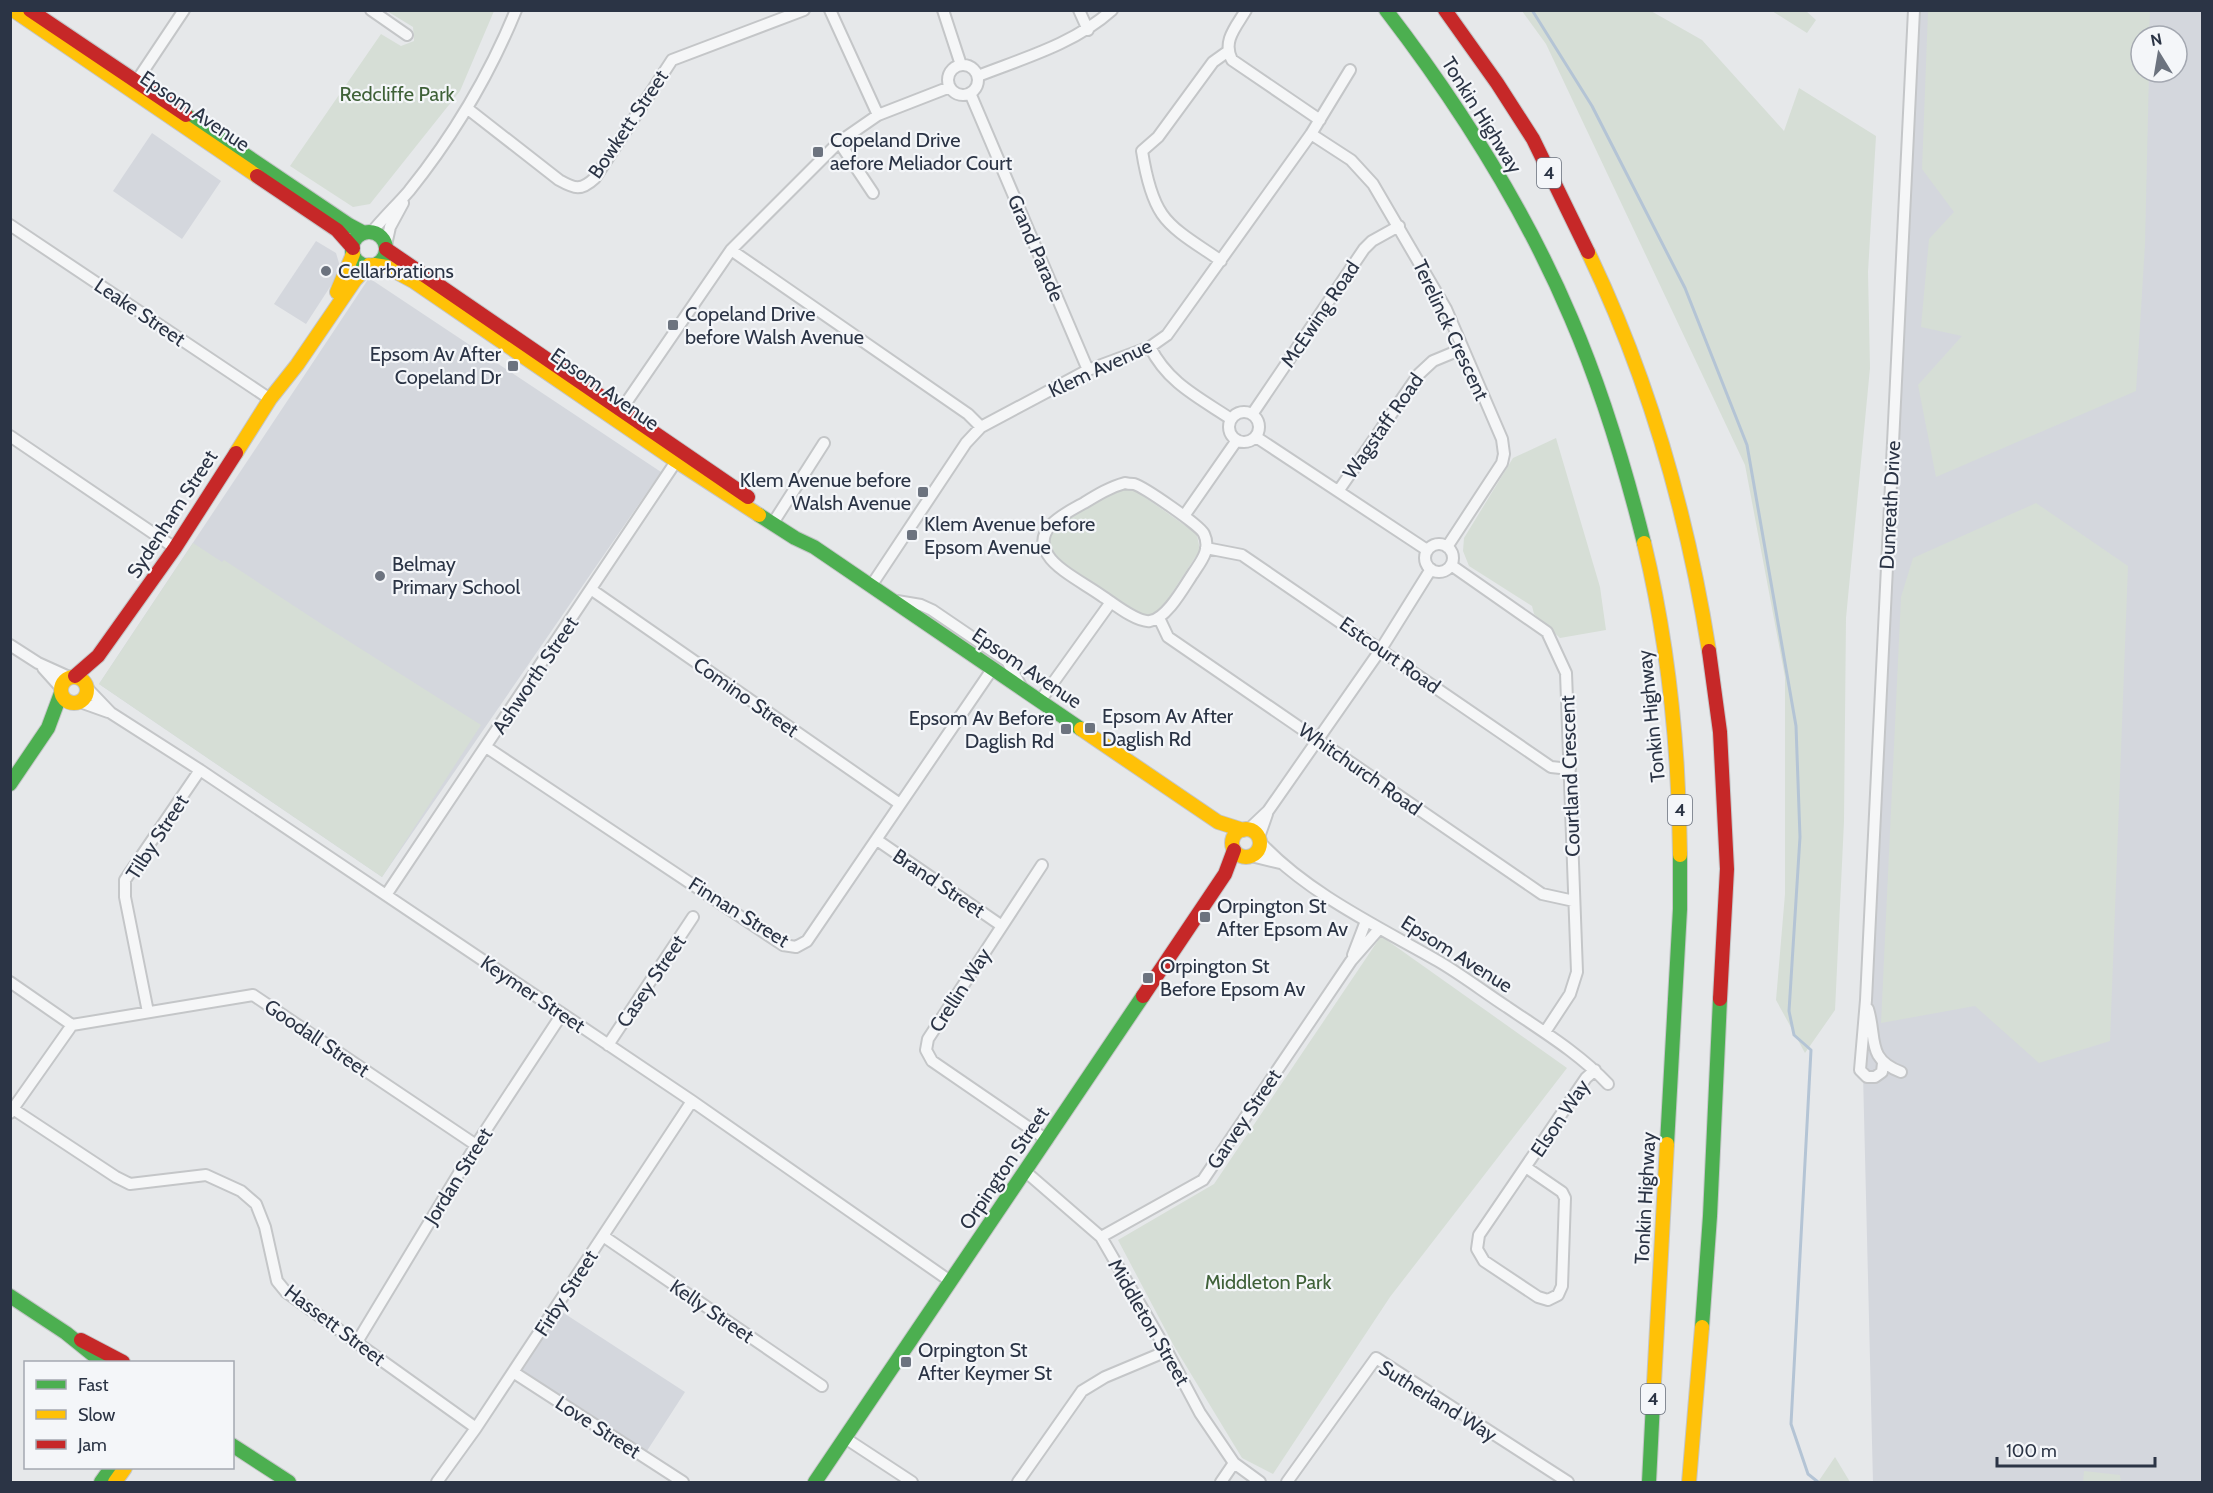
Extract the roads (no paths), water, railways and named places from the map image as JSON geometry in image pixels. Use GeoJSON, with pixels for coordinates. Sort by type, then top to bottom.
{"type":"FeatureCollection","features":[{"type":"Feature","properties":{"kind":"main road","name":"Epsom Avenue"},"geometry":{"type":"LineString","coordinates":[[12,10],[368,232]]}},
{"type":"Feature","properties":{"kind":"main road","name":"Epsom Avenue"},"geometry":{"type":"LineString","coordinates":[[30,10],[133,87],[337,230],[353,251]]}},
{"type":"Feature","properties":{"kind":"main road","name":"Tonkin Highway"},"geometry":{"type":"LineString","coordinates":[[1386,10],[1437,79],[1474,135],[1526,226],[1572,318],[1614,435],[1630,489],[1655,594],[1671,689],[1680,797],[1681,851],[1680,909],[1649,1482]]}},
{"type":"Feature","properties":{"kind":"main road","name":"Tonkin Highway"},"geometry":{"type":"LineString","coordinates":[[1445,10],[1527,129],[1624,330],[1676,486],[1696,571],[1708,637],[1726,806],[1727,869],[1701,1346],[1692,1418],[1689,1482]]}},
{"type":"Feature","properties":{"kind":"main road"},"geometry":{"type":"LineString","coordinates":[[368,232],[382,238],[386,247],[384,257],[371,265],[359,262],[353,251],[356,238],[368,232]]}},
{"type":"Feature","properties":{"kind":"main road","name":"Epsom Avenue"},"geometry":{"type":"LineString","coordinates":[[386,247],[679,457],[775,520],[802,534],[814,547],[870,586],[1218,822],[1253,834]]}},
{"type":"Feature","properties":{"kind":"main road","name":"Sydenham Street"},"geometry":{"type":"LineString","coordinates":[[10,784],[74,685],[98,656],[175,548],[272,395],[291,360],[342,285],[353,251]]}},
{"type":"Feature","properties":{"kind":"main road","name":"Epsom Avenue"},"geometry":{"type":"LineString","coordinates":[[371,265],[387,267],[413,281],[618,414]]}},
{"type":"Feature","properties":{"kind":"main road","name":"Sydenham Street"},"geometry":{"type":"LineString","coordinates":[[272,395],[297,365],[355,280],[371,265]]}},
{"type":"Feature","properties":{"kind":"main road"},"geometry":{"type":"LineString","coordinates":[[74,685],[67,701],[78,702]]}},
{"type":"Feature","properties":{"kind":"main road","name":"Sydenham Street"},"geometry":{"type":"LineString","coordinates":[[48,728],[86,696],[74,685]]}},
{"type":"Feature","properties":{"kind":"main road","name":"Epsom Avenue"},"geometry":{"type":"LineString","coordinates":[[1218,822],[1241,851]]}},
{"type":"Feature","properties":{"kind":"main road"},"geometry":{"type":"LineString","coordinates":[[1236,834],[1253,834],[1258,851],[1241,851],[1236,834]]}},
{"type":"Feature","properties":{"kind":"main road","name":"Orpington Street"},"geometry":{"type":"LineString","coordinates":[[815,1482],[1241,851]]}},
{"type":"Feature","properties":{"kind":"main road"},"geometry":{"type":"LineString","coordinates":[[10,1296],[66,1333],[122,1361]]}},
{"type":"Feature","properties":{"kind":"main road"},"geometry":{"type":"LineString","coordinates":[[66,1333],[87,1353],[100,1361]]}},
{"type":"Feature","properties":{"kind":"main road"},"geometry":{"type":"LineString","coordinates":[[1700,1482],[1701,1346]]}},
{"type":"Feature","properties":{"kind":"main road"},"geometry":{"type":"LineString","coordinates":[[234,1446],[289,1482]]}},
{"type":"Feature","properties":{"kind":"main road"},"geometry":{"type":"LineString","coordinates":[[101,1482],[110,1469]]}},
{"type":"Feature","properties":{"kind":"main road"},"geometry":{"type":"LineString","coordinates":[[115,1482],[124,1469]]}},
{"type":"Feature","properties":{"kind":"street"},"geometry":{"type":"LineString","coordinates":[[133,87],[184,10]]}},
{"type":"Feature","properties":{"kind":"street"},"geometry":{"type":"LineString","coordinates":[[371,10],[407,35]]}},
{"type":"Feature","properties":{"kind":"street"},"geometry":{"type":"LineString","coordinates":[[386,247],[390,227],[408,192],[468,109],[496,59],[516,10]]}},
{"type":"Feature","properties":{"kind":"street","name":"Bowkett Street"},"geometry":{"type":"LineString","coordinates":[[468,109],[559,180],[571,187],[579,188],[595,178],[672,60],[804,10]]}},
{"type":"Feature","properties":{"kind":"street"},"geometry":{"type":"LineString","coordinates":[[830,10],[878,115]]}},
{"type":"Feature","properties":{"kind":"street"},"geometry":{"type":"LineString","coordinates":[[943,10],[961,65]]}},
{"type":"Feature","properties":{"kind":"street"},"geometry":{"type":"LineString","coordinates":[[1079,10],[1088,30]]}},
{"type":"Feature","properties":{"kind":"street"},"geometry":{"type":"LineString","coordinates":[[978,76],[1061,44],[1088,30],[1112,10]]}},
{"type":"Feature","properties":{"kind":"street"},"geometry":{"type":"LineString","coordinates":[[1246,10],[1228,40],[1227,52],[1232,60],[1320,120]]}},
{"type":"Feature","properties":{"kind":"street","name":"Dunreath Drive"},"geometry":{"type":"LineString","coordinates":[[1866,1000],[1871,1017],[1872,1040],[1883,1063],[1882,1072],[1875,1077],[1867,1077],[1860,1070],[1866,1000],[1914,10]]}},
{"type":"Feature","properties":{"kind":"street"},"geometry":{"type":"LineString","coordinates":[[1221,261],[1172,225],[1161,213],[1146,174],[1142,151],[1158,137],[1213,62],[1227,52]]}},
{"type":"Feature","properties":{"kind":"street"},"geometry":{"type":"LineString","coordinates":[[950,87],[950,73],[961,65]]}},
{"type":"Feature","properties":{"kind":"street"},"geometry":{"type":"LineString","coordinates":[[950,87],[961,94],[970,93],[976,88],[978,76],[974,69],[961,65]]}},
{"type":"Feature","properties":{"kind":"street","name":"Klem Avenue"},"geometry":{"type":"LineString","coordinates":[[870,586],[966,443],[981,427],[1088,370],[1150,346],[1167,335],[1311,134],[1350,70]]}},
{"type":"Feature","properties":{"kind":"street"},"geometry":{"type":"LineString","coordinates":[[618,414],[731,250],[839,142],[878,115],[950,87]]}},
{"type":"Feature","properties":{"kind":"street","name":"Grand Parade"},"geometry":{"type":"LineString","coordinates":[[970,93],[1088,370]]}},
{"type":"Feature","properties":{"kind":"street","name":"Terelinck Crescent"},"geometry":{"type":"LineString","coordinates":[[1311,134],[1351,160],[1373,184],[1446,309],[1502,439],[1504,454],[1502,463],[1447,547]]}},
{"type":"Feature","properties":{"kind":"street"},"geometry":{"type":"LineString","coordinates":[[839,142],[873,193]]}},
{"type":"Feature","properties":{"kind":"street"},"geometry":{"type":"LineString","coordinates":[[368,232],[408,192]]}},
{"type":"Feature","properties":{"kind":"street","name":"Leake Street"},"geometry":{"type":"LineString","coordinates":[[10,225],[272,395]]}},
{"type":"Feature","properties":{"kind":"street","name":"McEwing Road"},"geometry":{"type":"LineString","coordinates":[[1253,413],[1364,249],[1372,241],[1399,226]]}},
{"type":"Feature","properties":{"kind":"street"},"geometry":{"type":"LineString","coordinates":[[731,250],[968,414],[981,427]]}},
{"type":"Feature","properties":{"kind":"street"},"geometry":{"type":"LineString","coordinates":[[1150,346],[1158,363],[1168,375],[1231,418]]}},
{"type":"Feature","properties":{"kind":"street","name":"Wagstaff Road"},"geometry":{"type":"LineString","coordinates":[[1339,490],[1419,374],[1433,361],[1462,349]]}},
{"type":"Feature","properties":{"kind":"street"},"geometry":{"type":"LineString","coordinates":[[1244,411],[1253,413],[1259,421],[1256,437],[1249,441],[1237,440],[1231,434],[1228,426],[1231,418],[1244,411]]}},
{"type":"Feature","properties":{"kind":"street"},"geometry":{"type":"LineString","coordinates":[[10,436],[175,548]]}},
{"type":"Feature","properties":{"kind":"street"},"geometry":{"type":"LineString","coordinates":[[1256,437],[1427,550]]}},
{"type":"Feature","properties":{"kind":"street"},"geometry":{"type":"LineString","coordinates":[[1184,516],[1237,440]]}},
{"type":"Feature","properties":{"kind":"street"},"geometry":{"type":"LineString","coordinates":[[775,520],[824,443]]}},
{"type":"Feature","properties":{"kind":"street","name":"Ashworth Street"},"geometry":{"type":"LineString","coordinates":[[386,895],[679,457]]}},
{"type":"Feature","properties":{"kind":"street"},"geometry":{"type":"LineString","coordinates":[[1125,483],[1136,485],[1184,516],[1204,533],[1206,548],[1205,556],[1172,605],[1159,618],[1149,622],[1141,620],[1111,602],[1052,561],[1046,553],[1044,538],[1048,527],[1056,519],[1114,486],[1125,483]]}},
{"type":"Feature","properties":{"kind":"street"},"geometry":{"type":"LineString","coordinates":[[1436,544],[1447,547],[1452,555],[1450,565],[1443,571],[1431,569],[1425,562],[1427,550],[1436,544]]}},
{"type":"Feature","properties":{"kind":"street","name":"Estcourt Road"},"geometry":{"type":"LineString","coordinates":[[1206,548],[1242,555],[1551,767],[1570,769]]}},
{"type":"Feature","properties":{"kind":"street","name":"Courtland Crescent"},"geometry":{"type":"LineString","coordinates":[[1450,565],[1546,632],[1566,673],[1577,972],[1570,994],[1545,1032]]}},
{"type":"Feature","properties":{"kind":"street"},"geometry":{"type":"LineString","coordinates":[[1253,834],[1381,649],[1431,569]]}},
{"type":"Feature","properties":{"kind":"street","name":"Comino Street"},"geometry":{"type":"LineString","coordinates":[[592,590],[900,804]]}},
{"type":"Feature","properties":{"kind":"street"},"geometry":{"type":"LineString","coordinates":[[891,599],[921,605],[932,610],[1007,661],[1022,689]]}},
{"type":"Feature","properties":{"kind":"street"},"geometry":{"type":"LineString","coordinates":[[1040,701],[1111,602]]}},
{"type":"Feature","properties":{"kind":"street","name":"Whitchurch Road"},"geometry":{"type":"LineString","coordinates":[[1159,618],[1168,637],[1542,894],[1574,901]]}},
{"type":"Feature","properties":{"kind":"street","name":"Keymer Street"},"geometry":{"type":"LineString","coordinates":[[10,645],[74,685],[111,713],[200,770],[692,1101],[951,1281]]}},
{"type":"Feature","properties":{"kind":"street","name":"Finnan Street"},"geometry":{"type":"LineString","coordinates":[[486,747],[783,945],[795,948],[807,941],[993,668]]}},
{"type":"Feature","properties":{"kind":"street","name":"Keymer Street"},"geometry":{"type":"LineString","coordinates":[[78,702],[111,713]]}},
{"type":"Feature","properties":{"kind":"street","name":"Tilby Street"},"geometry":{"type":"LineString","coordinates":[[148,1012],[125,897],[125,880],[200,770]]}},
{"type":"Feature","properties":{"kind":"street","name":"Epsom Avenue"},"geometry":{"type":"LineString","coordinates":[[1253,834],[1280,864],[1379,929],[1440,962],[1545,1032],[1595,1070],[1608,1084]]}},
{"type":"Feature","properties":{"kind":"street","name":"Brand Street"},"geometry":{"type":"LineString","coordinates":[[877,840],[1002,926]]}},
{"type":"Feature","properties":{"kind":"street","name":"Epsom Avenue"},"geometry":{"type":"LineString","coordinates":[[1241,851],[1280,864]]}},
{"type":"Feature","properties":{"kind":"street","name":"Crellin Way"},"geometry":{"type":"LineString","coordinates":[[1042,866],[928,1040],[926,1050],[932,1061],[1047,1140]]}},
{"type":"Feature","properties":{"kind":"street","name":"Casey Street"},"geometry":{"type":"LineString","coordinates":[[608,1045],[693,917]]}},
{"type":"Feature","properties":{"kind":"street","name":"Garvey Street"},"geometry":{"type":"LineString","coordinates":[[1351,961],[1366,921]]}},
{"type":"Feature","properties":{"kind":"street","name":"Garvey Street"},"geometry":{"type":"LineString","coordinates":[[1101,1237],[1203,1180],[1351,961],[1379,929]]}},
{"type":"Feature","properties":{"kind":"street"},"geometry":{"type":"LineString","coordinates":[[10,982],[72,1025],[12,1111]]}},
{"type":"Feature","properties":{"kind":"street","name":"Goodall Street"},"geometry":{"type":"LineString","coordinates":[[72,1025],[253,995],[476,1145]]}},
{"type":"Feature","properties":{"kind":"street","name":"Jordan Street"},"geometry":{"type":"LineString","coordinates":[[357,1342],[476,1145],[562,1014]]}},
{"type":"Feature","properties":{"kind":"street"},"geometry":{"type":"LineString","coordinates":[[1883,1063],[1901,1072]]}},
{"type":"Feature","properties":{"kind":"street","name":"Elson Way"},"geometry":{"type":"LineString","coordinates":[[1527,1168],[1562,1192],[1566,1198],[1562,1286],[1558,1295],[1548,1300],[1538,1298],[1484,1262],[1477,1249],[1479,1235],[1527,1168],[1586,1078],[1595,1070]]}},
{"type":"Feature","properties":{"kind":"street","name":"Firby Street"},"geometry":{"type":"LineString","coordinates":[[436,1482],[476,1428],[692,1101]]}},
{"type":"Feature","properties":{"kind":"street","name":"Hassett Street"},"geometry":{"type":"LineString","coordinates":[[12,1111],[130,1184],[206,1175],[226,1182],[241,1191],[256,1204],[265,1227],[277,1281],[286,1292],[476,1428]]}},
{"type":"Feature","properties":{"kind":"street","name":"Middleton Street"},"geometry":{"type":"LineString","coordinates":[[1026,1172],[1101,1237],[1200,1413],[1234,1463],[1260,1482]]}},
{"type":"Feature","properties":{"kind":"street","name":"Kelly Street"},"geometry":{"type":"LineString","coordinates":[[603,1236],[822,1386]]}},
{"type":"Feature","properties":{"kind":"street"},"geometry":{"type":"LineString","coordinates":[[1018,1482],[1082,1391],[1105,1377],[1167,1351]]}},
{"type":"Feature","properties":{"kind":"street","name":"Sutherland Way"},"geometry":{"type":"LineString","coordinates":[[1287,1482],[1376,1358],[1568,1482]]}},
{"type":"Feature","properties":{"kind":"street","name":"Love Street"},"geometry":{"type":"LineString","coordinates":[[513,1372],[682,1482]]}},
{"type":"Feature","properties":{"kind":"street"},"geometry":{"type":"LineString","coordinates":[[845,1438],[912,1482]]}},
{"type":"Feature","properties":{"kind":"street"},"geometry":{"type":"LineString","coordinates":[[1221,1482],[1234,1463]]}},
{"type":"Feature","properties":{"kind":"waterway"},"geometry":{"type":"LineString","coordinates":[[1532,10],[1592,106],[1685,288],[1747,445],[1796,726],[1800,837],[1789,1011],[1794,1035],[1811,1050],[1791,1424],[1808,1474],[1818,1482]]}},
{"type":"Feature","properties":{"kind":"place","name":"Copeland Drive aefore Meliador Court"},"geometry":{"type":"Point","coordinates":[818,152]}},
{"type":"Feature","properties":{"kind":"place","name":"Cellarbrations"},"geometry":{"type":"Point","coordinates":[326,271]}},
{"type":"Feature","properties":{"kind":"place","name":"Copeland Drive before Walsh Avenue"},"geometry":{"type":"Point","coordinates":[673,325]}},
{"type":"Feature","properties":{"kind":"place","name":"Epsom Av After Copeland Dr"},"geometry":{"type":"Point","coordinates":[513,366]}},
{"type":"Feature","properties":{"kind":"place","name":"Klem Avenue before Walsh Avenue"},"geometry":{"type":"Point","coordinates":[923,492]}},
{"type":"Feature","properties":{"kind":"place","name":"Klem Avenue before Epsom Avenue"},"geometry":{"type":"Point","coordinates":[912,535]}},
{"type":"Feature","properties":{"kind":"place","name":"Belmay Primary School"},"geometry":{"type":"Point","coordinates":[380,576]}},
{"type":"Feature","properties":{"kind":"place","name":"Epsom Av After Daglish Rd"},"geometry":{"type":"Point","coordinates":[1090,728]}},
{"type":"Feature","properties":{"kind":"place","name":"Epsom Av Before Daglish Rd"},"geometry":{"type":"Point","coordinates":[1066,729]}},
{"type":"Feature","properties":{"kind":"place","name":"Orpington St After Epsom Av"},"geometry":{"type":"Point","coordinates":[1205,917]}},
{"type":"Feature","properties":{"kind":"place","name":"Orpington St Before Epsom Av"},"geometry":{"type":"Point","coordinates":[1148,978]}},
{"type":"Feature","properties":{"kind":"place","name":"Orpington St After Keymer St"},"geometry":{"type":"Point","coordinates":[906,1362]}},
{"type":"Feature","properties":{"kind":"park label","name":"Redcliffe Park"},"geometry":{"type":"Point","coordinates":[397,94]}},
{"type":"Feature","properties":{"kind":"park label","name":"Middleton Park"},"geometry":{"type":"Point","coordinates":[1268,1282]}}]}
